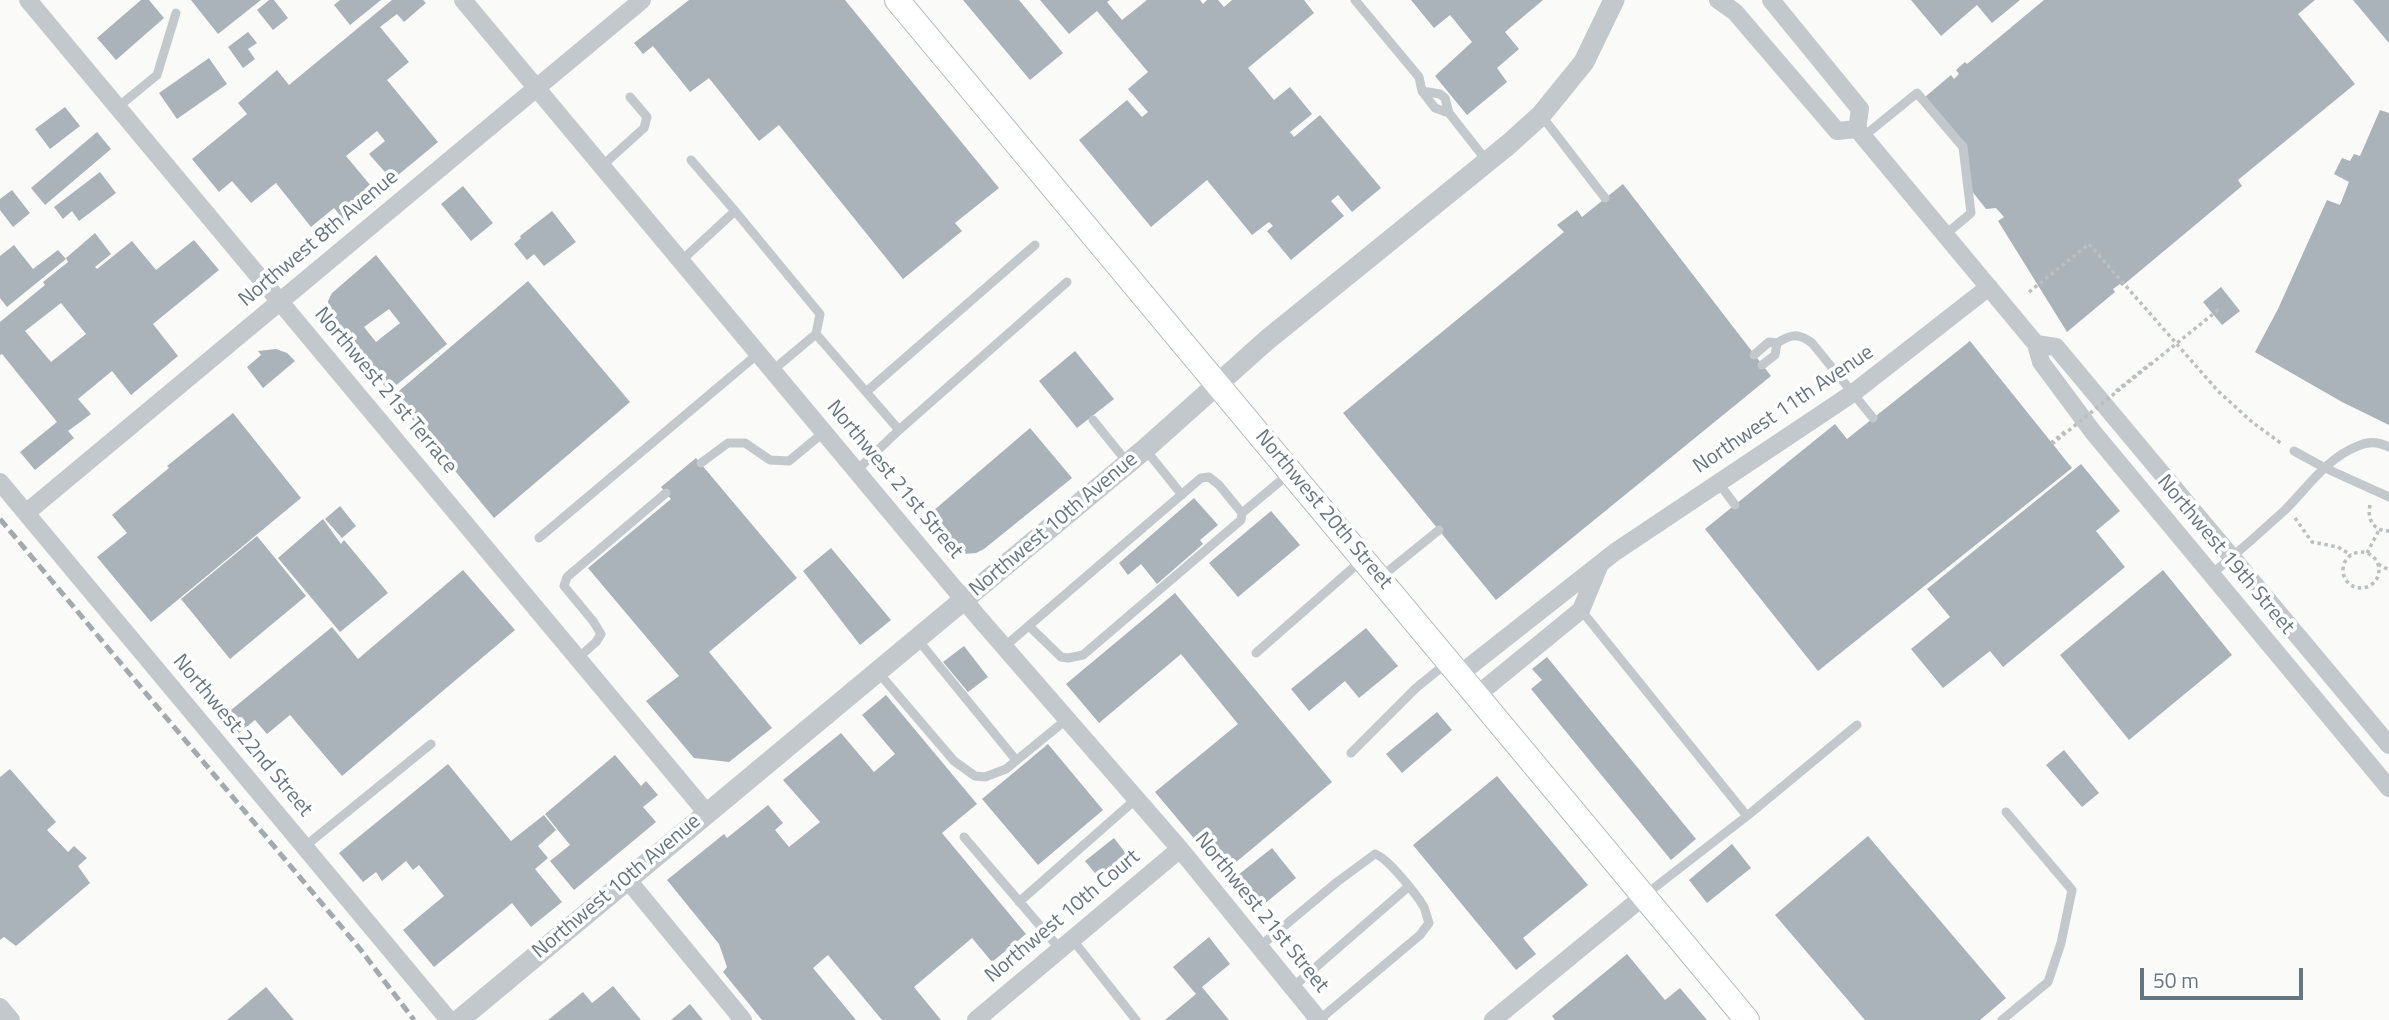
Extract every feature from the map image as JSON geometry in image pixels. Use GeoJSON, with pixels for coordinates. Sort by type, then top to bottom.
{"type":"FeatureCollection","features":[{"type":"Feature","properties":{"kind":"main road","name":"Northwest 20th Street"},"geometry":{"type":"LineString","coordinates":[[897,0],[1747,1020]]}},
{"type":"Feature","properties":{"kind":"street","name":"Northwest 21st Terrace"},"geometry":{"type":"LineString","coordinates":[[28,0],[706,812]]}},
{"type":"Feature","properties":{"kind":"street","name":"Northwest 21st Street"},"geometry":{"type":"LineString","coordinates":[[463,0],[964,600],[1180,849],[1319,1020]]}},
{"type":"Feature","properties":{"kind":"street","name":"Northwest 8th Avenue"},"geometry":{"type":"LineString","coordinates":[[26,513],[642,0]]}},
{"type":"Feature","properties":{"kind":"street","name":"Northwest 10th Avenue"},"geometry":{"type":"LineString","coordinates":[[459,1020],[1146,449],[1259,347],[1541,115],[1584,62],[1614,0]]}},
{"type":"Feature","properties":{"kind":"street"},"geometry":{"type":"LineString","coordinates":[[1718,0],[1735,12],[1837,131],[1861,132]]}},
{"type":"Feature","properties":{"kind":"street","name":"Northwest 19th Street"},"geometry":{"type":"LineString","coordinates":[[1771,0],[1860,109],[1861,132],[2036,344],[2041,362],[2082,418],[2389,788]]}},
{"type":"Feature","properties":{"kind":"street","name":"Northwest 11th Avenue"},"geometry":{"type":"LineString","coordinates":[[1455,668],[1576,580],[1853,393],[1989,287]]}},
{"type":"Feature","properties":{"kind":"street","name":"Northwest 19th Street"},"geometry":{"type":"LineString","coordinates":[[2036,344],[2056,347],[2389,745]]}},
{"type":"Feature","properties":{"kind":"street","name":"Northwest 22nd Street"},"geometry":{"type":"LineString","coordinates":[[0,482],[449,1020]]}},
{"type":"Feature","properties":{"kind":"street"},"geometry":{"type":"LineString","coordinates":[[1477,695],[1581,610],[1600,564]]}},
{"type":"Feature","properties":{"kind":"street","name":"Northwest 10th Court"},"geometry":{"type":"LineString","coordinates":[[976,1020],[1180,849]]}},
{"type":"Feature","properties":{"kind":"street"},"geometry":{"type":"LineString","coordinates":[[627,879],[743,1020]]}},
{"type":"Feature","properties":{"kind":"street"},"geometry":{"type":"LineString","coordinates":[[1493,1020],[1644,896]]}},
{"type":"Feature","properties":{"kind":"street"},"geometry":{"type":"LineString","coordinates":[[0,1007],[11,1020]]}},
{"type":"Feature","properties":{"kind":"lane"},"geometry":{"type":"LineString","coordinates":[[1355,0],[1419,77],[1422,91],[1440,94],[1445,98],[1449,113],[1487,162]]}},
{"type":"Feature","properties":{"kind":"lane"},"geometry":{"type":"LineString","coordinates":[[118,107],[157,75],[176,13]]}},
{"type":"Feature","properties":{"kind":"lane"},"geometry":{"type":"LineString","coordinates":[[1861,132],[1917,93],[1963,147],[1971,213],[1946,234]]}},
{"type":"Feature","properties":{"kind":"lane"},"geometry":{"type":"LineString","coordinates":[[603,165],[644,128],[647,117],[631,97]]}},
{"type":"Feature","properties":{"kind":"lane"},"geometry":{"type":"LineString","coordinates":[[1541,115],[1605,198]]}},
{"type":"Feature","properties":{"kind":"lane"},"geometry":{"type":"LineString","coordinates":[[691,160],[820,314],[816,334],[773,370]]}},
{"type":"Feature","properties":{"kind":"lane"},"geometry":{"type":"LineString","coordinates":[[682,260],[735,211]]}},
{"type":"Feature","properties":{"kind":"lane"},"geometry":{"type":"LineString","coordinates":[[866,392],[1035,245]]}},
{"type":"Feature","properties":{"kind":"lane"},"geometry":{"type":"LineString","coordinates":[[856,471],[1067,282]]}},
{"type":"Feature","properties":{"kind":"lane"},"geometry":{"type":"LineString","coordinates":[[816,334],[899,430]]}},
{"type":"Feature","properties":{"kind":"lane"},"geometry":{"type":"LineString","coordinates":[[1762,365],[1775,355],[1777,344],[1788,336],[1797,334],[1804,337],[1812,343],[1873,418]]}},
{"type":"Feature","properties":{"kind":"lane"},"geometry":{"type":"LineString","coordinates":[[1754,355],[1769,342],[1777,344]]}},
{"type":"Feature","properties":{"kind":"lane"},"geometry":{"type":"LineString","coordinates":[[539,538],[759,353]]}},
{"type":"Feature","properties":{"kind":"lane"},"geometry":{"type":"LineString","coordinates":[[1093,420],[1128,463]]}},
{"type":"Feature","properties":{"kind":"lane"},"geometry":{"type":"LineString","coordinates":[[701,463],[728,443],[745,443],[770,460],[789,461],[824,432]]}},
{"type":"Feature","properties":{"kind":"lane"},"geometry":{"type":"LineString","coordinates":[[2212,574],[2286,509],[2325,468],[2355,446],[2375,442],[2389,447]]}},
{"type":"Feature","properties":{"kind":"lane"},"geometry":{"type":"LineString","coordinates":[[1146,449],[1182,495]]}},
{"type":"Feature","properties":{"kind":"lane"},"geometry":{"type":"LineString","coordinates":[[2294,451],[2389,497]]}},
{"type":"Feature","properties":{"kind":"lane"},"geometry":{"type":"LineString","coordinates":[[1029,626],[1061,657],[1083,655],[1241,520],[1242,513],[1292,472]]}},
{"type":"Feature","properties":{"kind":"lane"},"geometry":{"type":"LineString","coordinates":[[1004,647],[1201,478],[1209,477],[1219,485],[1242,513]]}},
{"type":"Feature","properties":{"kind":"lane"},"geometry":{"type":"LineString","coordinates":[[1718,482],[1735,505]]}},
{"type":"Feature","properties":{"kind":"lane"},"geometry":{"type":"LineString","coordinates":[[578,658],[601,634],[564,586],[567,577],[666,493]]}},
{"type":"Feature","properties":{"kind":"lane"},"geometry":{"type":"LineString","coordinates":[[1380,578],[1439,530]]}},
{"type":"Feature","properties":{"kind":"lane"},"geometry":{"type":"LineString","coordinates":[[1256,653],[1363,559]]}},
{"type":"Feature","properties":{"kind":"lane"},"geometry":{"type":"LineString","coordinates":[[1581,610],[1748,816]]}},
{"type":"Feature","properties":{"kind":"lane"},"geometry":{"type":"LineString","coordinates":[[917,638],[1016,760]]}},
{"type":"Feature","properties":{"kind":"lane"},"geometry":{"type":"LineString","coordinates":[[1350,753],[1416,688],[1455,668]]}},
{"type":"Feature","properties":{"kind":"lane"},"geometry":{"type":"LineString","coordinates":[[877,671],[954,761],[975,776],[985,777],[1006,769],[1067,719]]}},
{"type":"Feature","properties":{"kind":"lane"},"geometry":{"type":"LineString","coordinates":[[1644,896],[1748,816],[1857,725]]}},
{"type":"Feature","properties":{"kind":"lane"},"geometry":{"type":"LineString","coordinates":[[304,847],[431,744]]}},
{"type":"Feature","properties":{"kind":"lane"},"geometry":{"type":"LineString","coordinates":[[1019,902],[1136,799]]}},
{"type":"Feature","properties":{"kind":"lane"},"geometry":{"type":"LineString","coordinates":[[2002,1020],[2048,982],[2061,943],[2072,890],[2006,812]]}},
{"type":"Feature","properties":{"kind":"lane"},"geometry":{"type":"LineString","coordinates":[[964,837],[1019,902],[1066,944],[1136,1020]]}},
{"type":"Feature","properties":{"kind":"lane"},"geometry":{"type":"LineString","coordinates":[[1259,947],[1375,854],[1382,856],[1408,887],[1423,906],[1429,923],[1420,935],[1319,1020]]}},
{"type":"Feature","properties":{"kind":"lane"},"geometry":{"type":"LineString","coordinates":[[1293,987],[1408,887]]}},
{"type":"Feature","properties":{"kind":"path"},"geometry":{"type":"LineString","coordinates":[[2029,292],[2090,244],[2218,391],[2267,434],[2294,451]]}},
{"type":"Feature","properties":{"kind":"path"},"geometry":{"type":"LineString","coordinates":[[2074,425],[2052,443],[2217,310]]}},
{"type":"Feature","properties":{"kind":"path"},"geometry":{"type":"LineString","coordinates":[[2109,397],[2151,363]]}},
{"type":"Feature","properties":{"kind":"path"},"geometry":{"type":"LineString","coordinates":[[2370,503],[2368,517],[2379,530],[2389,531]]}},
{"type":"Feature","properties":{"kind":"path"},"geometry":{"type":"LineString","coordinates":[[2295,517],[2312,542],[2338,547],[2351,555],[2367,553],[2376,559],[2379,575],[2367,588],[2350,585],[2344,576],[2344,564],[2351,555]]}},
{"type":"Feature","properties":{"kind":"path"},"geometry":{"type":"LineString","coordinates":[[2367,553],[2379,530]]}},
{"type":"Feature","properties":{"kind":"path"},"geometry":{"type":"LineString","coordinates":[[2378,564],[2389,570]]}},
{"type":"Feature","properties":{"kind":"building"},"geometry":{"type":"Polygon","coordinates":[[[141,0],[149,0],[164,18],[116,60],[97,38],[141,0]]]}},
{"type":"Feature","properties":{"kind":"building"},"geometry":{"type":"Polygon","coordinates":[[[191,0],[261,0],[218,34],[191,0]]]}},
{"type":"Feature","properties":{"kind":"building"},"geometry":{"type":"Polygon","coordinates":[[[269,0],[274,0],[288,18],[273,30],[257,10],[269,0]]]}},
{"type":"Feature","properties":{"kind":"building"},"geometry":{"type":"Polygon","coordinates":[[[340,0],[381,0],[350,25],[334,5],[340,0]]]}},
{"type":"Feature","properties":{"kind":"building"},"geometry":{"type":"Polygon","coordinates":[[[392,0],[423,0],[426,3],[404,22],[397,14],[380,27],[409,62],[387,80],[438,142],[392,180],[369,154],[385,141],[377,131],[346,156],[376,192],[343,219],[334,208],[311,227],[276,183],[251,203],[232,181],[219,192],[192,159],[247,114],[238,103],[277,70],[289,85],[392,0]]]}},
{"type":"Feature","properties":{"kind":"building"},"geometry":{"type":"Polygon","coordinates":[[[689,0],[845,0],[999,188],[955,223],[962,231],[903,279],[779,125],[759,141],[709,78],[690,92],[653,46],[643,54],[634,43],[689,0]]]}},
{"type":"Feature","properties":{"kind":"building"},"geometry":{"type":"Polygon","coordinates":[[[963,0],[1019,0],[1063,53],[1030,80],[963,0]]]}},
{"type":"Feature","properties":{"kind":"building"},"geometry":{"type":"Polygon","coordinates":[[[1040,0],[1110,0],[1107,2],[1122,20],[1147,0],[1200,0],[1203,4],[1207,0],[1218,0],[1224,7],[1232,0],[1304,0],[1314,13],[1248,68],[1274,100],[1290,87],[1312,114],[1290,132],[1294,137],[1320,115],[1381,188],[1352,212],[1338,195],[1331,201],[1344,216],[1291,260],[1267,231],[1273,226],[1269,222],[1252,235],[1207,180],[1151,227],[1079,140],[1127,100],[1142,117],[1148,112],[1128,89],[1148,72],[1097,11],[1069,34],[1040,0]]]}},
{"type":"Feature","properties":{"kind":"building"},"geometry":{"type":"Polygon","coordinates":[[[1411,0],[1543,0],[1505,32],[1519,49],[1497,68],[1507,82],[1467,115],[1435,76],[1472,42],[1450,15],[1434,28],[1411,0]]]}},
{"type":"Feature","properties":{"kind":"building"},"geometry":{"type":"Polygon","coordinates":[[[1911,0],[2020,0],[1992,23],[1977,5],[1941,36],[1911,0]]]}},
{"type":"Feature","properties":{"kind":"building"},"geometry":{"type":"Polygon","coordinates":[[[2044,0],[2315,0],[2298,14],[2355,84],[2238,180],[2242,186],[2122,286],[2120,284],[2113,289],[2115,292],[2067,332],[1998,221],[2004,217],[1996,208],[1986,209],[1971,190],[1963,147],[1925,97],[1951,75],[1954,79],[1959,74],[1956,70],[1965,62],[1967,64],[2044,0]]]}},
{"type":"Feature","properties":{"kind":"building"},"geometry":{"type":"Polygon","coordinates":[[[2353,0],[2389,0],[2389,43],[2353,0]]]}},
{"type":"Feature","properties":{"kind":"building"},"geometry":{"type":"Polygon","coordinates":[[[248,32],[257,43],[248,49],[255,59],[243,68],[228,47],[248,32]]]}},
{"type":"Feature","properties":{"kind":"building"},"geometry":{"type":"Polygon","coordinates":[[[209,58],[227,84],[177,119],[159,93],[209,58]]]}},
{"type":"Feature","properties":{"kind":"building"},"geometry":{"type":"Polygon","coordinates":[[[65,107],[80,126],[50,149],[35,129],[65,107]]]}},
{"type":"Feature","properties":{"kind":"building"},"geometry":{"type":"Polygon","coordinates":[[[2380,110],[2389,113],[2389,425],[2342,402],[2255,352],[2278,309],[2327,200],[2340,205],[2349,182],[2334,174],[2342,158],[2350,161],[2354,154],[2360,156],[2380,110]]]}},
{"type":"Feature","properties":{"kind":"building"},"geometry":{"type":"Polygon","coordinates":[[[97,132],[111,149],[45,205],[31,188],[97,132]]]}},
{"type":"Feature","properties":{"kind":"building"},"geometry":{"type":"Polygon","coordinates":[[[100,172],[116,193],[79,221],[72,211],[63,219],[54,207],[100,172]]]}},
{"type":"Feature","properties":{"kind":"building"},"geometry":{"type":"Polygon","coordinates":[[[1623,184],[1771,376],[1496,600],[1343,413],[1564,232],[1557,225],[1577,210],[1582,217],[1623,184]]]}},
{"type":"Feature","properties":{"kind":"building"},"geometry":{"type":"Polygon","coordinates":[[[463,186],[493,223],[471,241],[441,204],[463,186]]]}},
{"type":"Feature","properties":{"kind":"building"},"geometry":{"type":"Polygon","coordinates":[[[12,190],[30,213],[13,227],[0,210],[0,199],[12,190]]]}},
{"type":"Feature","properties":{"kind":"building"},"geometry":{"type":"Polygon","coordinates":[[[552,211],[576,242],[544,266],[534,254],[527,260],[514,244],[520,236],[552,211]]]}},
{"type":"Feature","properties":{"kind":"building"},"geometry":{"type":"Polygon","coordinates":[[[95,233],[111,254],[95,267],[97,269],[132,241],[156,270],[194,240],[219,270],[153,324],[178,356],[131,395],[112,371],[78,399],[91,414],[68,431],[74,438],[35,470],[20,452],[57,422],[2,354],[0,355],[0,322],[45,285],[43,282],[68,262],[66,258],[95,233]],[[61,303],[25,331],[51,362],[86,334],[61,303]]]}},
{"type":"Feature","properties":{"kind":"building"},"geometry":{"type":"Polygon","coordinates":[[[14,245],[33,269],[58,250],[66,259],[7,307],[0,298],[0,256],[14,245]]]}},
{"type":"Feature","properties":{"kind":"building"},"geometry":{"type":"Polygon","coordinates":[[[376,255],[447,344],[389,391],[329,322],[328,301],[332,293],[376,255]],[[389,309],[364,327],[376,342],[400,323],[389,309]]]}},
{"type":"Feature","properties":{"kind":"building"},"geometry":{"type":"Polygon","coordinates":[[[528,281],[630,402],[494,518],[393,396],[528,281]]]}},
{"type":"Feature","properties":{"kind":"building"},"geometry":{"type":"Polygon","coordinates":[[[2221,287],[2240,311],[2222,325],[2203,302],[2221,287]]]}},
{"type":"Feature","properties":{"kind":"building"},"geometry":{"type":"Polygon","coordinates":[[[1970,341],[2072,468],[1818,671],[1705,529],[1835,424],[1847,439],[1970,341]]]}},
{"type":"Feature","properties":{"kind":"building"},"geometry":{"type":"Polygon","coordinates":[[[276,349],[287,353],[295,361],[263,388],[247,367],[261,355],[258,351],[276,349]]]}},
{"type":"Feature","properties":{"kind":"building"},"geometry":{"type":"Polygon","coordinates":[[[1075,351],[1114,399],[1077,428],[1039,381],[1075,351]]]}},
{"type":"Feature","properties":{"kind":"building"},"geometry":{"type":"Polygon","coordinates":[[[233,413],[301,498],[151,622],[97,557],[127,533],[112,515],[233,413]]]}},
{"type":"Feature","properties":{"kind":"building"},"geometry":{"type":"Polygon","coordinates":[[[1030,428],[1072,478],[984,549],[963,554],[952,548],[926,517],[1030,428]]]}},
{"type":"Feature","properties":{"kind":"building"},"geometry":{"type":"Polygon","coordinates":[[[696,458],[797,578],[709,652],[772,728],[729,762],[694,758],[646,701],[679,676],[588,568],[671,499],[661,487],[696,458]]]}},
{"type":"Feature","properties":{"kind":"building"},"geometry":{"type":"Polygon","coordinates":[[[2081,464],[2120,511],[2096,531],[2125,567],[2003,667],[1990,651],[1943,688],[1911,649],[1950,617],[1927,589],[2081,464]]]}},
{"type":"Feature","properties":{"kind":"building"},"geometry":{"type":"Polygon","coordinates":[[[1194,498],[1218,525],[1200,540],[1203,544],[1157,584],[1141,564],[1128,575],[1119,563],[1194,498]]]}},
{"type":"Feature","properties":{"kind":"building"},"geometry":{"type":"Polygon","coordinates":[[[340,506],[356,526],[342,538],[325,519],[340,506]]]}},
{"type":"Feature","properties":{"kind":"building"},"geometry":{"type":"Polygon","coordinates":[[[1271,511],[1300,545],[1238,597],[1209,563],[1271,511]]]}},
{"type":"Feature","properties":{"kind":"building"},"geometry":{"type":"Polygon","coordinates":[[[323,519],[341,544],[344,540],[388,593],[340,632],[278,558],[323,519]]]}},
{"type":"Feature","properties":{"kind":"building"},"geometry":{"type":"Polygon","coordinates":[[[257,536],[306,596],[230,659],[181,599],[257,536]]]}},
{"type":"Feature","properties":{"kind":"building"},"geometry":{"type":"Polygon","coordinates":[[[831,548],[891,620],[860,645],[803,571],[831,548]]]}},
{"type":"Feature","properties":{"kind":"building"},"geometry":{"type":"Polygon","coordinates":[[[463,570],[515,630],[342,776],[290,715],[267,734],[255,720],[239,733],[225,715],[332,627],[358,659],[463,570]]]}},
{"type":"Feature","properties":{"kind":"building"},"geometry":{"type":"Polygon","coordinates":[[[2163,570],[2232,655],[2129,740],[2060,655],[2163,570]]]}},
{"type":"Feature","properties":{"kind":"building"},"geometry":{"type":"Polygon","coordinates":[[[1175,593],[1332,782],[1223,873],[1155,792],[1238,724],[1181,654],[1099,723],[1066,684],[1175,593]]]}},
{"type":"Feature","properties":{"kind":"building"},"geometry":{"type":"Polygon","coordinates":[[[1366,628],[1398,666],[1359,698],[1345,681],[1309,711],[1291,689],[1366,628]]]}},
{"type":"Feature","properties":{"kind":"building"},"geometry":{"type":"Polygon","coordinates":[[[964,646],[988,677],[968,692],[943,662],[964,646]]]}},
{"type":"Feature","properties":{"kind":"building"},"geometry":{"type":"Polygon","coordinates":[[[1547,657],[1696,839],[1671,860],[1531,689],[1542,680],[1532,669],[1547,657]]]}},
{"type":"Feature","properties":{"kind":"building"},"geometry":{"type":"Polygon","coordinates":[[[886,695],[977,804],[942,833],[1026,934],[992,962],[972,938],[914,987],[941,1020],[882,1020],[828,955],[813,968],[856,1020],[762,1020],[723,972],[727,967],[719,944],[667,880],[724,834],[727,838],[768,805],[783,823],[775,830],[789,847],[820,822],[783,780],[841,733],[874,772],[895,754],[862,715],[886,695]]]}},
{"type":"Feature","properties":{"kind":"building"},"geometry":{"type":"Polygon","coordinates":[[[1437,712],[1452,730],[1402,773],[1386,754],[1437,712]]]}},
{"type":"Feature","properties":{"kind":"building"},"geometry":{"type":"Polygon","coordinates":[[[1048,744],[1103,810],[1038,865],[982,799],[1048,744]]]}},
{"type":"Feature","properties":{"kind":"building"},"geometry":{"type":"Polygon","coordinates":[[[2064,750],[2099,793],[2082,807],[2046,765],[2064,750]]]}},
{"type":"Feature","properties":{"kind":"building"},"geometry":{"type":"Polygon","coordinates":[[[615,755],[641,786],[646,781],[658,795],[643,807],[656,822],[574,890],[550,861],[570,845],[545,814],[615,755]]]}},
{"type":"Feature","properties":{"kind":"building"},"geometry":{"type":"Polygon","coordinates":[[[448,764],[511,841],[544,815],[556,830],[538,846],[548,858],[535,869],[562,902],[531,927],[512,903],[434,967],[403,930],[444,896],[419,865],[413,870],[406,861],[382,881],[376,872],[363,882],[339,853],[448,764]]]}},
{"type":"Feature","properties":{"kind":"building"},"geometry":{"type":"Polygon","coordinates":[[[10,769],[56,822],[47,830],[68,852],[74,846],[87,858],[78,866],[90,883],[16,946],[4,937],[0,940],[0,777],[10,769]]]}},
{"type":"Feature","properties":{"kind":"building"},"geometry":{"type":"Polygon","coordinates":[[[1497,776],[1588,885],[1523,938],[1536,954],[1516,970],[1413,845],[1497,776]]]}},
{"type":"Feature","properties":{"kind":"building"},"geometry":{"type":"Polygon","coordinates":[[[1868,836],[2006,998],[1980,1020],[1865,1020],[1775,915],[1868,836]]]}},
{"type":"Feature","properties":{"kind":"building"},"geometry":{"type":"Polygon","coordinates":[[[1114,838],[1127,855],[1099,878],[1085,861],[1114,838]]]}},
{"type":"Feature","properties":{"kind":"building"},"geometry":{"type":"Polygon","coordinates":[[[1732,844],[1751,868],[1707,903],[1689,880],[1732,844]]]}},
{"type":"Feature","properties":{"kind":"building"},"geometry":{"type":"Polygon","coordinates":[[[1272,848],[1296,878],[1258,909],[1233,879],[1272,848]]]}},
{"type":"Feature","properties":{"kind":"building"},"geometry":{"type":"Polygon","coordinates":[[[1209,937],[1230,964],[1202,987],[1229,1020],[1165,1020],[1196,994],[1173,967],[1209,937]]]}},
{"type":"Feature","properties":{"kind":"building"},"geometry":{"type":"Polygon","coordinates":[[[1627,954],[1665,1000],[1680,988],[1707,1020],[1555,1020],[1552,1016],[1627,954]]]}},
{"type":"Feature","properties":{"kind":"building"},"geometry":{"type":"Polygon","coordinates":[[[613,986],[641,1020],[548,1020],[583,992],[592,1003],[613,986]]]}},
{"type":"Feature","properties":{"kind":"building"},"geometry":{"type":"Polygon","coordinates":[[[266,987],[294,1020],[227,1020],[266,987]]]}},
{"type":"Feature","properties":{"kind":"building"},"geometry":{"type":"Polygon","coordinates":[[[690,1004],[703,1020],[671,1020],[690,1004]]]}},
{"type":"Feature","properties":{"kind":"railway"},"geometry":{"type":"LineString","coordinates":[[0,519],[360,949],[414,1020]]}}]}
